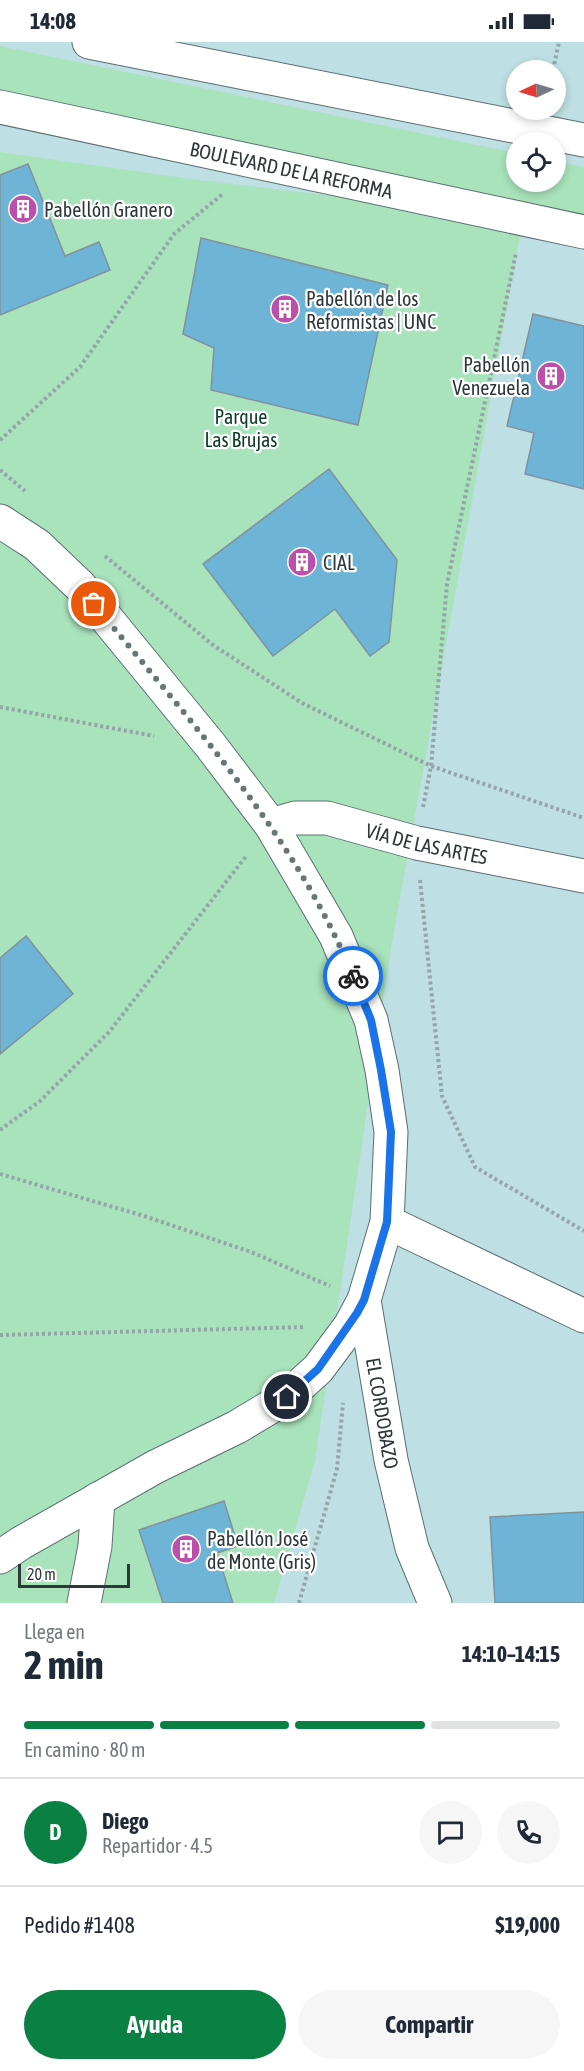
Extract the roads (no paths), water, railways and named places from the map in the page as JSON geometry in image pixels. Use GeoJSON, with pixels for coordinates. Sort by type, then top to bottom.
{"type":"FeatureCollection","features":[{"type":"Feature","properties":{"kind":"street"},"geometry":{"type":"LineString","coordinates":[[89,42],[584,140]]}},
{"type":"Feature","properties":{"kind":"street","name":"BOULEVARD DE LA REFORMA"},"geometry":{"type":"LineString","coordinates":[[0,107],[584,232]]}},
{"type":"Feature","properties":{"kind":"street","name":"EL CORDOBAZO"},"geometry":{"type":"LineString","coordinates":[[0,521],[37,545],[80,586],[211,746],[271,825],[336,936],[371,1020],[391,1132],[387,1222],[357,1313],[412,1548],[435,1603]]}},
{"type":"Feature","properties":{"kind":"street","name":"VÍA DE LAS ARTES"},"geometry":{"type":"LineString","coordinates":[[271,825],[295,818],[327,818],[417,843],[584,876]]}},
{"type":"Feature","properties":{"kind":"street"},"geometry":{"type":"LineString","coordinates":[[387,1222],[584,1316]]}},
{"type":"Feature","properties":{"kind":"street"},"geometry":{"type":"LineString","coordinates":[[0,1557],[155,1467],[237,1427],[287,1397],[318,1369],[357,1313]]}},
{"type":"Feature","properties":{"kind":"street"},"geometry":{"type":"LineString","coordinates":[[84,1603],[95,1546],[98,1499]]}},
{"type":"Feature","properties":{"kind":"place","name":"Pabellón Granero"},"geometry":{"type":"Point","coordinates":[23,209]}},
{"type":"Feature","properties":{"kind":"place","name":"Pabellón de los Reformistas | UNC"},"geometry":{"type":"Point","coordinates":[285,309]}},
{"type":"Feature","properties":{"kind":"place","name":"Pabellón Venezuela"},"geometry":{"type":"Point","coordinates":[551,376]}},
{"type":"Feature","properties":{"kind":"place","name":"CIAL"},"geometry":{"type":"Point","coordinates":[302,562]}},
{"type":"Feature","properties":{"kind":"place","name":"Pabellón José de Monte (Gris)"},"geometry":{"type":"Point","coordinates":[186,1549]}},
{"type":"Feature","properties":{"kind":"park label","name":"Parque Las Brujas"},"geometry":{"type":"Point","coordinates":[241,428]}}]}
